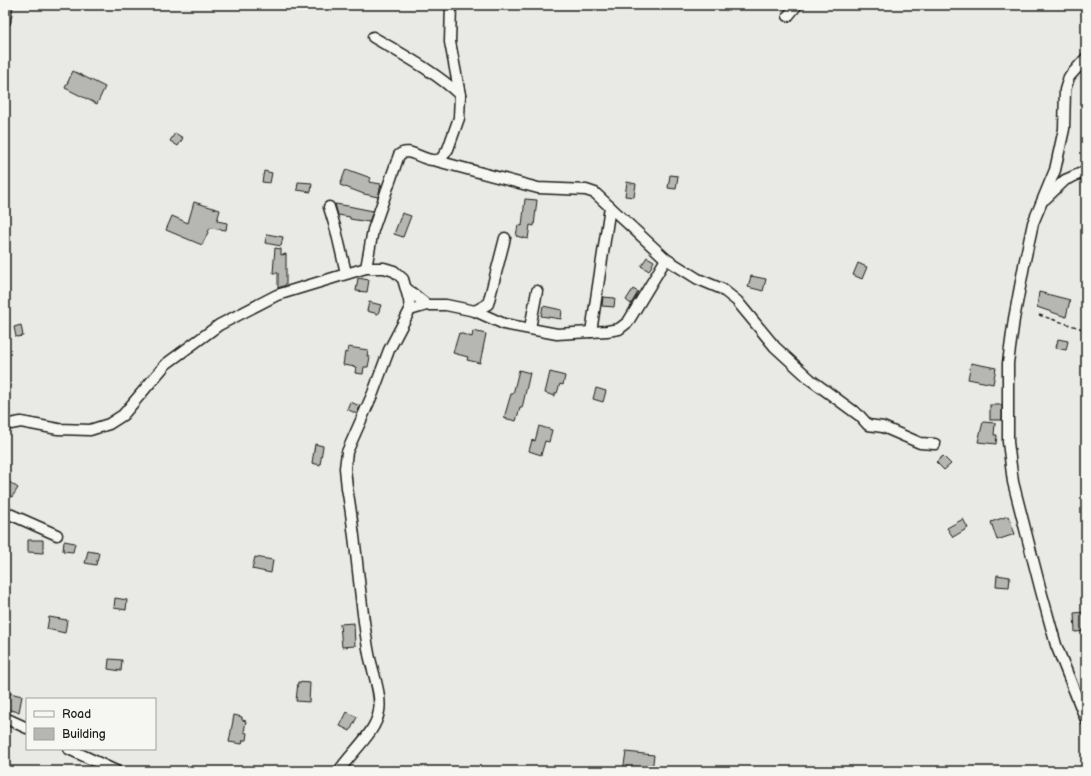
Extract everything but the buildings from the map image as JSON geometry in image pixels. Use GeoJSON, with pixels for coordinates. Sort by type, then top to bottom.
{"type":"FeatureCollection","features":[{"type":"Feature","properties":{"kind":"street"},"geometry":{"type":"LineString","coordinates":[[5,20],[7,5]]}},
{"type":"Feature","properties":{"kind":"street"},"geometry":{"type":"LineString","coordinates":[[438,161],[445,156],[459,118],[460,95],[451,49],[451,5]]}},
{"type":"Feature","properties":{"kind":"street"},"geometry":{"type":"LineString","coordinates":[[788,16],[797,5]]}},
{"type":"Feature","properties":{"kind":"street"},"geometry":{"type":"LineString","coordinates":[[373,38],[426,68],[460,95]]}},
{"type":"Feature","properties":{"kind":"street"},"geometry":{"type":"LineString","coordinates":[[1086,58],[1069,77],[1065,90],[1064,129],[1055,170],[1044,200],[1033,223],[1014,319],[1008,363],[1008,442],[1013,482],[1056,645],[1086,720]]}},
{"type":"Feature","properties":{"kind":"street"},"geometry":{"type":"LineString","coordinates":[[366,268],[373,230],[399,156],[402,152],[407,152],[430,162],[438,161],[538,188],[586,190],[595,193],[666,259],[698,279],[722,289],[737,300],[775,347],[811,380],[860,416],[868,425],[883,427],[920,443],[935,444]]}},
{"type":"Feature","properties":{"kind":"street"},"geometry":{"type":"LineString","coordinates":[[1044,200],[1065,180],[1086,171]]}},
{"type":"Feature","properties":{"kind":"street"},"geometry":{"type":"LineString","coordinates":[[329,207],[346,273]]}},
{"type":"Feature","properties":{"kind":"street"},"geometry":{"type":"LineString","coordinates":[[591,332],[610,207]]}},
{"type":"Feature","properties":{"kind":"street"},"geometry":{"type":"LineString","coordinates":[[475,311],[488,304],[505,238]]}},
{"type":"Feature","properties":{"kind":"street"},"geometry":{"type":"LineString","coordinates":[[410,310],[427,305],[446,305],[475,311],[504,324],[558,334],[619,329],[628,322],[666,259]]}},
{"type":"Feature","properties":{"kind":"street"},"geometry":{"type":"LineString","coordinates":[[5,425],[20,422],[58,429],[90,430],[109,424],[123,415],[166,364],[219,325],[277,295],[366,268],[384,268],[394,272],[403,279],[407,289],[410,310],[389,350],[373,393],[347,452],[345,468],[347,488],[369,653],[379,702],[379,711],[376,721],[369,732],[339,771]]}},
{"type":"Feature","properties":{"kind":"street"},"geometry":{"type":"LineString","coordinates":[[407,289],[427,305]]}},
{"type":"Feature","properties":{"kind":"street"},"geometry":{"type":"LineString","coordinates":[[530,328],[537,291]]}},
{"type":"Feature","properties":{"kind":"street"},"geometry":{"type":"LineString","coordinates":[[5,512],[57,535]]}},
{"type":"Feature","properties":{"kind":"street"},"geometry":{"type":"LineString","coordinates":[[5,718],[26,728]]}},
{"type":"Feature","properties":{"kind":"street"},"geometry":{"type":"LineString","coordinates":[[72,750],[96,763],[116,771]]}},
{"type":"Feature","properties":{"kind":"street"},"geometry":{"type":"LineString","coordinates":[[96,763],[105,771]]}},
{"type":"Feature","properties":{"kind":"path"},"geometry":{"type":"LineString","coordinates":[[1040,315],[1086,330]]}}]}
